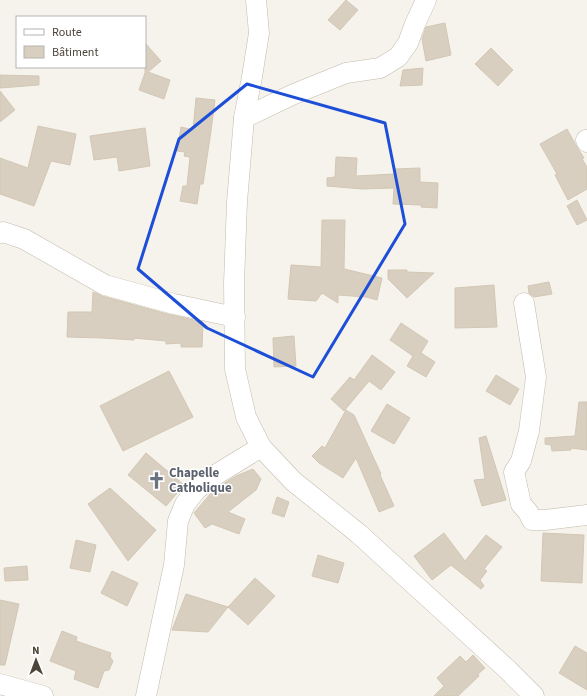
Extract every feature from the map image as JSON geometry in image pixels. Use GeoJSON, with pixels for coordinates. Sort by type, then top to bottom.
{"type":"FeatureCollection","features":[{"type":"Feature","properties":{"kind":"street"},"geometry":{"type":"LineString","coordinates":[[256,0],[259,33],[244,118],[237,202],[234,283],[235,368],[246,417],[261,447],[293,481],[359,534],[508,670],[534,696]]}},
{"type":"Feature","properties":{"kind":"street"},"geometry":{"type":"LineString","coordinates":[[244,118],[294,94],[346,73],[380,68],[398,57],[408,43],[426,0]]}},
{"type":"Feature","properties":{"kind":"street"},"geometry":{"type":"LineString","coordinates":[[0,233],[3,232],[24,239],[105,285],[174,304],[235,317]]}},
{"type":"Feature","properties":{"kind":"street"},"geometry":{"type":"LineString","coordinates":[[524,303],[536,377],[529,431],[521,461],[514,472],[521,504],[528,512],[532,520],[587,515]]}},
{"type":"Feature","properties":{"kind":"street"},"geometry":{"type":"LineString","coordinates":[[146,696],[174,565],[178,521],[185,504],[196,489],[217,474],[261,447]]}},
{"type":"Feature","properties":{"kind":"street"},"geometry":{"type":"LineString","coordinates":[[0,684],[43,696]]}},
{"type":"Feature","properties":{"kind":"highlighted area"},"geometry":{"type":"Polygon","coordinates":[[[247,84],[385,123],[405,224],[313,377],[207,328],[138,269],[179,139],[247,84]]]}},
{"type":"Feature","properties":{"kind":"building"},"geometry":{"type":"Polygon","coordinates":[[[346,0],[358,10],[340,30],[328,20],[346,0]]]}},
{"type":"Feature","properties":{"kind":"building"},"geometry":{"type":"Polygon","coordinates":[[[445,23],[451,55],[426,61],[422,39],[426,27],[445,23]]]}},
{"type":"Feature","properties":{"kind":"building"},"geometry":{"type":"Polygon","coordinates":[[[146,44],[161,61],[148,72],[170,80],[164,99],[139,90],[145,73],[146,44]]]}},
{"type":"Feature","properties":{"kind":"building"},"geometry":{"type":"Polygon","coordinates":[[[491,48],[513,70],[498,86],[475,64],[491,48]]]}},
{"type":"Feature","properties":{"kind":"building"},"geometry":{"type":"Polygon","coordinates":[[[423,68],[422,85],[400,86],[403,70],[423,68]]]}},
{"type":"Feature","properties":{"kind":"building"},"geometry":{"type":"Polygon","coordinates":[[[0,75],[39,76],[39,85],[0,88],[0,75]]]}},
{"type":"Feature","properties":{"kind":"building"},"geometry":{"type":"Polygon","coordinates":[[[0,91],[15,110],[0,122],[0,91]]]}},
{"type":"Feature","properties":{"kind":"building"},"geometry":{"type":"Polygon","coordinates":[[[196,98],[215,100],[203,184],[200,184],[197,204],[180,201],[183,186],[187,186],[190,157],[184,156],[185,152],[177,151],[181,127],[193,130],[196,98]]]}},
{"type":"Feature","properties":{"kind":"building"},"geometry":{"type":"Polygon","coordinates":[[[38,126],[76,134],[70,165],[51,161],[34,206],[0,194],[0,158],[28,168],[38,126]]]}},
{"type":"Feature","properties":{"kind":"building"},"geometry":{"type":"Polygon","coordinates":[[[145,128],[150,166],[119,171],[117,157],[94,160],[90,136],[145,128]]]}},
{"type":"Feature","properties":{"kind":"building"},"geometry":{"type":"Polygon","coordinates":[[[567,129],[584,158],[582,159],[587,167],[587,189],[568,200],[555,175],[557,174],[540,144],[567,129]]]}},
{"type":"Feature","properties":{"kind":"building"},"geometry":{"type":"Polygon","coordinates":[[[336,157],[357,158],[356,176],[394,174],[395,169],[420,168],[420,182],[438,183],[437,208],[421,207],[421,205],[393,204],[394,188],[362,189],[327,186],[327,178],[335,177],[336,157]]]}},
{"type":"Feature","properties":{"kind":"building"},"geometry":{"type":"Polygon","coordinates":[[[577,200],[587,220],[577,225],[567,206],[577,200]]]}},
{"type":"Feature","properties":{"kind":"building"},"geometry":{"type":"Polygon","coordinates":[[[322,220],[345,220],[344,269],[382,278],[377,300],[366,297],[338,295],[338,303],[322,293],[316,301],[288,299],[291,265],[321,267],[322,220]]]}},
{"type":"Feature","properties":{"kind":"building"},"geometry":{"type":"Polygon","coordinates":[[[388,270],[407,270],[407,272],[434,273],[407,298],[388,279],[388,270]]]}},
{"type":"Feature","properties":{"kind":"building"},"geometry":{"type":"Polygon","coordinates":[[[549,282],[552,294],[534,297],[529,293],[528,286],[549,282]]]}},
{"type":"Feature","properties":{"kind":"building"},"geometry":{"type":"Polygon","coordinates":[[[494,285],[497,327],[455,328],[455,288],[494,285]]]}},
{"type":"Feature","properties":{"kind":"building"},"geometry":{"type":"Polygon","coordinates":[[[93,292],[102,296],[171,315],[203,322],[202,347],[181,347],[181,343],[166,344],[166,341],[134,338],[134,340],[67,337],[68,312],[92,312],[93,292]]]}},
{"type":"Feature","properties":{"kind":"building"},"geometry":{"type":"Polygon","coordinates":[[[401,323],[428,341],[421,353],[435,362],[426,377],[407,366],[413,356],[390,340],[401,323]]]}},
{"type":"Feature","properties":{"kind":"building"},"geometry":{"type":"Polygon","coordinates":[[[294,336],[296,366],[274,367],[273,338],[294,336]]]}},
{"type":"Feature","properties":{"kind":"building"},"geometry":{"type":"Polygon","coordinates":[[[372,355],[395,372],[381,390],[369,381],[344,411],[331,399],[350,377],[354,380],[372,355]]]}},
{"type":"Feature","properties":{"kind":"building"},"geometry":{"type":"Polygon","coordinates":[[[169,371],[193,417],[123,451],[100,406],[169,371]]]}},
{"type":"Feature","properties":{"kind":"building"},"geometry":{"type":"Polygon","coordinates":[[[496,375],[519,389],[510,405],[486,391],[496,375]]]}},
{"type":"Feature","properties":{"kind":"building"},"geometry":{"type":"Polygon","coordinates":[[[579,402],[587,402],[587,450],[571,448],[571,450],[552,451],[551,445],[545,444],[545,438],[575,436],[579,402]]]}},
{"type":"Feature","properties":{"kind":"building"},"geometry":{"type":"Polygon","coordinates":[[[387,404],[410,418],[394,444],[371,431],[387,404]]]}},
{"type":"Feature","properties":{"kind":"building"},"geometry":{"type":"Polygon","coordinates":[[[346,410],[354,415],[394,506],[379,512],[356,458],[343,478],[319,463],[312,456],[322,446],[325,448],[346,410]]]}},
{"type":"Feature","properties":{"kind":"building"},"geometry":{"type":"Polygon","coordinates":[[[486,436],[506,500],[482,506],[474,480],[485,479],[479,438],[486,436]]]}},
{"type":"Feature","properties":{"kind":"building","name":"Chapelle Catholique"},"geometry":{"type":"Polygon","coordinates":[[[146,453],[184,485],[166,506],[128,475],[146,453]]]}},
{"type":"Feature","properties":{"kind":"building"},"geometry":{"type":"Polygon","coordinates":[[[253,469],[261,479],[256,490],[228,512],[245,519],[239,534],[212,524],[205,528],[194,513],[211,493],[223,484],[236,476],[253,469]]]}},
{"type":"Feature","properties":{"kind":"building"},"geometry":{"type":"Polygon","coordinates":[[[110,488],[156,530],[128,561],[88,504],[110,488]]]}},
{"type":"Feature","properties":{"kind":"building"},"geometry":{"type":"Polygon","coordinates":[[[277,497],[289,502],[284,517],[272,513],[277,497]]]}},
{"type":"Feature","properties":{"kind":"building"},"geometry":{"type":"Polygon","coordinates":[[[444,533],[465,561],[486,535],[502,547],[484,569],[487,571],[480,580],[484,586],[481,589],[451,565],[432,580],[414,556],[444,533]]]}},
{"type":"Feature","properties":{"kind":"building"},"geometry":{"type":"Polygon","coordinates":[[[543,533],[584,535],[582,583],[541,581],[543,533]]]}},
{"type":"Feature","properties":{"kind":"building"},"geometry":{"type":"Polygon","coordinates":[[[76,540],[96,545],[90,572],[70,568],[76,540]]]}},
{"type":"Feature","properties":{"kind":"building"},"geometry":{"type":"Polygon","coordinates":[[[318,555],[344,563],[338,583],[312,576],[318,555]]]}},
{"type":"Feature","properties":{"kind":"building"},"geometry":{"type":"Polygon","coordinates":[[[27,566],[28,580],[5,581],[4,568],[27,566]]]}},
{"type":"Feature","properties":{"kind":"building"},"geometry":{"type":"Polygon","coordinates":[[[112,571],[138,583],[127,606],[101,593],[112,571]]]}},
{"type":"Feature","properties":{"kind":"building"},"geometry":{"type":"Polygon","coordinates":[[[255,578],[275,596],[248,625],[228,607],[255,578]]]}},
{"type":"Feature","properties":{"kind":"building"},"geometry":{"type":"Polygon","coordinates":[[[186,594],[228,607],[208,632],[172,630],[186,594]]]}},
{"type":"Feature","properties":{"kind":"building"},"geometry":{"type":"Polygon","coordinates":[[[0,600],[19,604],[5,665],[0,665],[0,600]]]}},
{"type":"Feature","properties":{"kind":"building"},"geometry":{"type":"Polygon","coordinates":[[[62,631],[77,637],[76,641],[111,653],[110,657],[113,661],[109,670],[104,671],[98,688],[74,679],[76,671],[50,661],[62,631]]]}},
{"type":"Feature","properties":{"kind":"building"},"geometry":{"type":"Polygon","coordinates":[[[575,646],[587,653],[587,690],[559,673],[575,646]]]}},
{"type":"Feature","properties":{"kind":"building"},"geometry":{"type":"Polygon","coordinates":[[[473,655],[485,668],[478,674],[479,676],[458,696],[434,696],[444,686],[437,678],[460,656],[466,662],[473,655]]]}},
{"type":"Feature","properties":{"kind":"place","name":"Chapelle Catholique"},"geometry":{"type":"Point","coordinates":[156,480]}}]}
